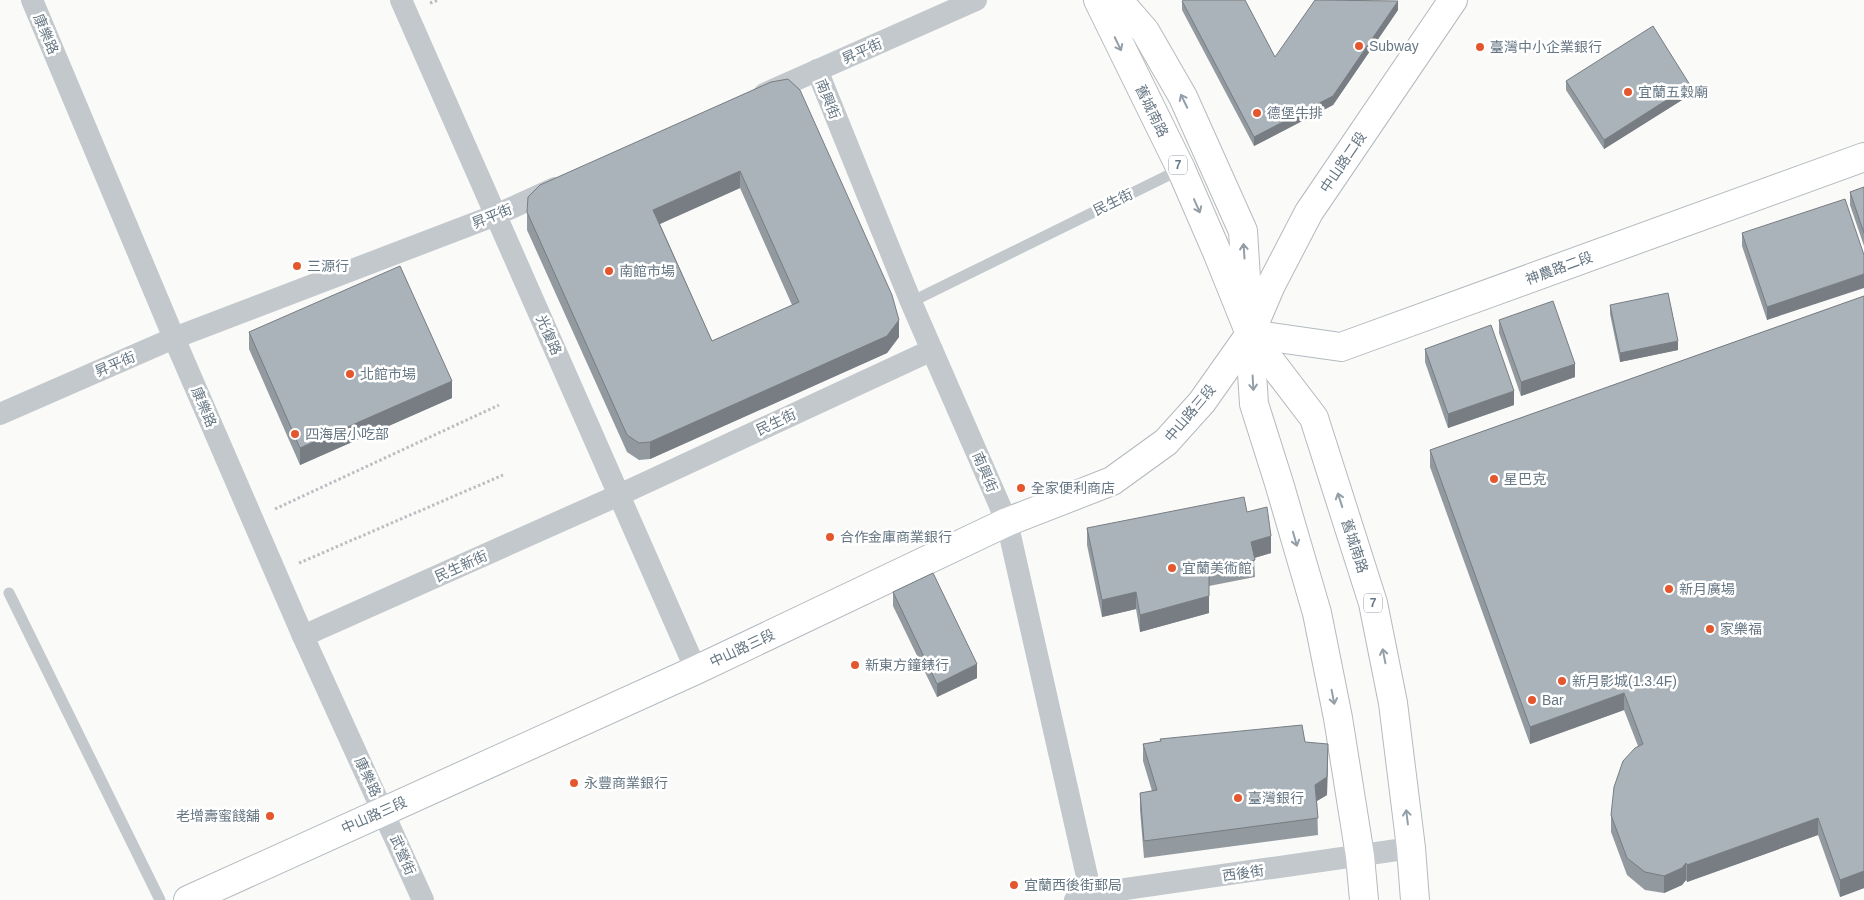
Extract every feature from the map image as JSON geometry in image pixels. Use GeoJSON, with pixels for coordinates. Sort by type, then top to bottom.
{"type":"FeatureCollection","features":[{"type":"Feature","properties":{"kind":"street","name":"康樂路"},"geometry":{"type":"LineString","coordinates":[[32,0],[302,636],[383,811]]}},
{"type":"Feature","properties":{"kind":"street","name":"光復路"},"geometry":{"type":"LineString","coordinates":[[401,0],[696,670]]}},
{"type":"Feature","properties":{"kind":"street","name":"昇平街"},"geometry":{"type":"LineString","coordinates":[[746,102],[976,0]]}},
{"type":"Feature","properties":{"kind":"street","name":"舊城南路"},"geometry":{"type":"LineString","coordinates":[[1098,0],[1180,169],[1217,252],[1250,334],[1314,418],[1370,594],[1393,703],[1411,848],[1415,900]]}},
{"type":"Feature","properties":{"kind":"street","name":"舊城南路"},"geometry":{"type":"LineString","coordinates":[[1118,0],[1145,31],[1183,97],[1243,231],[1254,404],[1316,612],[1338,718],[1360,856],[1364,900]]}},
{"type":"Feature","properties":{"kind":"street","name":"中山路二段"},"geometry":{"type":"LineString","coordinates":[[1250,334],[1271,285],[1309,212],[1452,0]]}},
{"type":"Feature","properties":{"kind":"street","name":"南興街"},"geometry":{"type":"LineString","coordinates":[[817,70],[910,302],[1007,522],[1083,897]]}},
{"type":"Feature","properties":{"kind":"street","name":"神農路二段"},"geometry":{"type":"LineString","coordinates":[[1250,334],[1342,347],[1864,157]]}},
{"type":"Feature","properties":{"kind":"street","name":"昇平街"},"geometry":{"type":"LineString","coordinates":[[0,414],[174,338],[496,215],[576,179]]}},
{"type":"Feature","properties":{"kind":"street","name":"中山路三段"},"geometry":{"type":"LineString","coordinates":[[188,900],[696,670],[1007,522],[1112,481],[1166,442],[1202,402],[1250,334]]}},
{"type":"Feature","properties":{"kind":"street","name":"民生街"},"geometry":{"type":"LineString","coordinates":[[619,495],[932,350]]}},
{"type":"Feature","properties":{"kind":"street","name":"民生新街"},"geometry":{"type":"LineString","coordinates":[[302,636],[619,495]]}},
{"type":"Feature","properties":{"kind":"street","name":"武營街"},"geometry":{"type":"LineString","coordinates":[[383,811],[423,900]]}},
{"type":"Feature","properties":{"kind":"street","name":"西後街"},"geometry":{"type":"LineString","coordinates":[[1083,897],[1411,848]]}},
{"type":"Feature","properties":{"kind":"lane","name":"民生街"},"geometry":{"type":"LineString","coordinates":[[910,302],[1180,169]]}},
{"type":"Feature","properties":{"kind":"lane"},"geometry":{"type":"LineString","coordinates":[[9,593],[160,900]]}},
{"type":"Feature","properties":{"kind":"path"},"geometry":{"type":"LineString","coordinates":[[252,519],[499,405]]}},
{"type":"Feature","properties":{"kind":"path"},"geometry":{"type":"LineString","coordinates":[[276,573],[503,475]]}},
{"type":"Feature","properties":{"kind":"building"},"geometry":{"type":"Polygon","coordinates":[[[1245,0],[1275,57],[1315,0],[1398,1],[1333,96],[1254,137],[1182,1],[1245,0]]]}},
{"type":"Feature","properties":{"kind":"building","name":"宜蘭五穀廟"},"geometry":{"type":"Polygon","coordinates":[[[1653,26],[1690,85],[1604,140],[1566,81],[1653,26]]]}},
{"type":"Feature","properties":{"kind":"building","name":"南館市場"},"geometry":{"type":"Polygon","coordinates":[[[788,79],[800,90],[892,295],[899,320],[887,336],[650,442],[639,443],[627,435],[527,212],[528,197],[540,185],[771,82],[788,79]],[[740,171],[653,210],[712,341],[799,302],[740,171]]]}},
{"type":"Feature","properties":{"kind":"building"},"geometry":{"type":"Polygon","coordinates":[[[1864,187],[1864,233],[1850,192],[1864,187]]]}},
{"type":"Feature","properties":{"kind":"building"},"geometry":{"type":"Polygon","coordinates":[[[1845,199],[1864,255],[1864,274],[1767,307],[1742,233],[1845,199]]]}},
{"type":"Feature","properties":{"kind":"building","name":"北館市場"},"geometry":{"type":"Polygon","coordinates":[[[400,266],[452,381],[300,448],[249,332],[400,266]]]}},
{"type":"Feature","properties":{"kind":"building"},"geometry":{"type":"Polygon","coordinates":[[[1668,293],[1678,341],[1620,353],[1610,305],[1668,293]]]}},
{"type":"Feature","properties":{"kind":"building","name":"新月廣場"},"geometry":{"type":"Polygon","coordinates":[[[1864,296],[1864,871],[1840,880],[1818,818],[1687,865],[1686,863],[1682,868],[1664,876],[1645,872],[1627,858],[1611,815],[1614,787],[1623,761],[1635,748],[1643,744],[1624,693],[1530,727],[1430,450],[1864,296]]]}},
{"type":"Feature","properties":{"kind":"building"},"geometry":{"type":"Polygon","coordinates":[[[1553,301],[1575,364],[1521,382],[1499,320],[1553,301]]]}},
{"type":"Feature","properties":{"kind":"building"},"geometry":{"type":"Polygon","coordinates":[[[1491,325],[1514,391],[1448,414],[1425,349],[1491,325]]]}},
{"type":"Feature","properties":{"kind":"building","name":"宜蘭美術館"},"geometry":{"type":"Polygon","coordinates":[[[1244,497],[1247,512],[1267,507],[1271,536],[1251,542],[1255,560],[1209,569],[1209,596],[1140,615],[1136,592],[1102,600],[1087,528],[1244,497]]]}},
{"type":"Feature","properties":{"kind":"building"},"geometry":{"type":"Polygon","coordinates":[[[933,573],[977,664],[937,684],[893,592],[933,573]]]}},
{"type":"Feature","properties":{"kind":"building","name":"臺灣銀行"},"geometry":{"type":"Polygon","coordinates":[[[1302,725],[1305,742],[1328,744],[1327,777],[1315,785],[1318,818],[1144,841],[1140,793],[1157,790],[1143,744],[1161,741],[1160,739],[1302,725]]]}},
{"type":"Feature","properties":{"kind":"place","name":"Subway"},"geometry":{"type":"Point","coordinates":[1359,46]}},
{"type":"Feature","properties":{"kind":"place","name":"臺灣中小企業銀行"},"geometry":{"type":"Point","coordinates":[1480,47]}},
{"type":"Feature","properties":{"kind":"place","name":"宜蘭五穀廟"},"geometry":{"type":"Point","coordinates":[1628,92]}},
{"type":"Feature","properties":{"kind":"place","name":"德堡牛排"},"geometry":{"type":"Point","coordinates":[1257,113]}},
{"type":"Feature","properties":{"kind":"place","name":"三源行"},"geometry":{"type":"Point","coordinates":[297,266]}},
{"type":"Feature","properties":{"kind":"place","name":"南館市場"},"geometry":{"type":"Point","coordinates":[609,271]}},
{"type":"Feature","properties":{"kind":"place","name":"北館市場"},"geometry":{"type":"Point","coordinates":[350,374]}},
{"type":"Feature","properties":{"kind":"place","name":"四海居小吃部"},"geometry":{"type":"Point","coordinates":[295,434]}},
{"type":"Feature","properties":{"kind":"place","name":"星巴克"},"geometry":{"type":"Point","coordinates":[1494,479]}},
{"type":"Feature","properties":{"kind":"place","name":"全家便利商店"},"geometry":{"type":"Point","coordinates":[1021,488]}},
{"type":"Feature","properties":{"kind":"place","name":"合作金庫商業銀行"},"geometry":{"type":"Point","coordinates":[830,537]}},
{"type":"Feature","properties":{"kind":"place","name":"宜蘭美術館"},"geometry":{"type":"Point","coordinates":[1172,568]}},
{"type":"Feature","properties":{"kind":"place","name":"新月廣場"},"geometry":{"type":"Point","coordinates":[1669,589]}},
{"type":"Feature","properties":{"kind":"place","name":"家樂福"},"geometry":{"type":"Point","coordinates":[1710,629]}},
{"type":"Feature","properties":{"kind":"place","name":"新東方鐘錶行"},"geometry":{"type":"Point","coordinates":[855,665]}},
{"type":"Feature","properties":{"kind":"place","name":"新月影城(1.3.4F)"},"geometry":{"type":"Point","coordinates":[1562,681]}},
{"type":"Feature","properties":{"kind":"place","name":"Bar"},"geometry":{"type":"Point","coordinates":[1532,700]}},
{"type":"Feature","properties":{"kind":"place","name":"永豐商業銀行"},"geometry":{"type":"Point","coordinates":[574,783]}},
{"type":"Feature","properties":{"kind":"place","name":"臺灣銀行"},"geometry":{"type":"Point","coordinates":[1238,798]}},
{"type":"Feature","properties":{"kind":"place","name":"老增壽蜜餞舖"},"geometry":{"type":"Point","coordinates":[270,816]}},
{"type":"Feature","properties":{"kind":"place","name":"宜蘭西後街郵局"},"geometry":{"type":"Point","coordinates":[1014,885]}}]}
